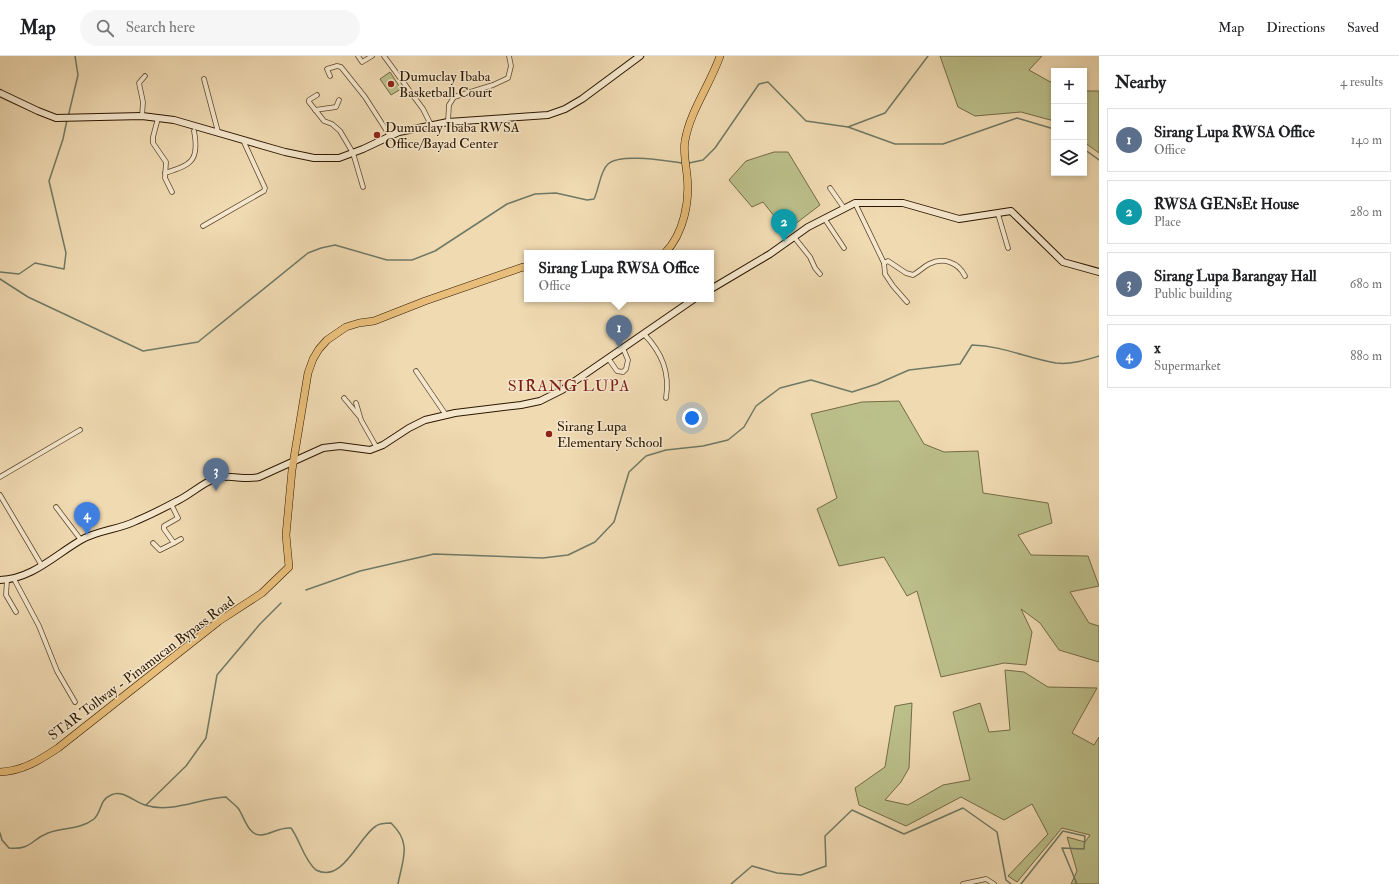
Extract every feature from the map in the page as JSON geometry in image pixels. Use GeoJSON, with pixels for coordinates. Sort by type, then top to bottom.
{"type":"FeatureCollection","features":[{"type":"Feature","properties":{"kind":"main road"},"geometry":{"type":"LineString","coordinates":[[667,250],[685,217],[688,184],[684,143],[689,127],[720,56]]}},
{"type":"Feature","properties":{"kind":"main road"},"geometry":{"type":"LineString","coordinates":[[293,462],[308,373],[313,359],[327,340],[346,327],[374,321],[425,301],[524,267]]}},
{"type":"Feature","properties":{"kind":"main road","name":"STAR Tollway - Pinamucan Bypass Road"},"geometry":{"type":"LineString","coordinates":[[0,772],[19,770],[36,762],[58,748],[218,621],[262,593],[289,567],[286,535],[293,462]]}},
{"type":"Feature","properties":{"kind":"street"},"geometry":{"type":"LineString","coordinates":[[358,56],[362,62],[372,56]]}},
{"type":"Feature","properties":{"kind":"street"},"geometry":{"type":"LineString","coordinates":[[384,56],[423,109],[431,125]]}},
{"type":"Feature","properties":{"kind":"street"},"geometry":{"type":"LineString","coordinates":[[448,122],[449,105],[454,97],[494,85],[508,78],[511,66],[509,56]]}},
{"type":"Feature","properties":{"kind":"street"},"geometry":{"type":"LineString","coordinates":[[0,93],[50,116],[67,118],[142,116],[174,120],[303,156],[330,159],[353,153],[390,136],[431,125],[448,122],[548,115],[565,109],[582,99],[640,56]]}},
{"type":"Feature","properties":{"kind":"street"},"geometry":{"type":"LineString","coordinates":[[330,76],[327,68],[337,66],[341,67],[365,97],[390,136]]}},
{"type":"Feature","properties":{"kind":"street"},"geometry":{"type":"LineString","coordinates":[[142,116],[143,102],[139,83],[145,76]]}},
{"type":"Feature","properties":{"kind":"street"},"geometry":{"type":"LineString","coordinates":[[204,79],[218,132]]}},
{"type":"Feature","properties":{"kind":"street"},"geometry":{"type":"LineString","coordinates":[[317,95],[308,101],[324,121],[338,129],[353,153],[363,187]]}},
{"type":"Feature","properties":{"kind":"street"},"geometry":{"type":"LineString","coordinates":[[315,110],[336,106],[339,100]]}},
{"type":"Feature","properties":{"kind":"street"},"geometry":{"type":"LineString","coordinates":[[158,118],[153,137],[156,147],[166,162],[165,178],[172,192]]}},
{"type":"Feature","properties":{"kind":"street"},"geometry":{"type":"LineString","coordinates":[[165,173],[187,166],[191,162],[196,140],[194,131]]}},
{"type":"Feature","properties":{"kind":"street"},"geometry":{"type":"LineString","coordinates":[[203,226],[264,191],[265,188],[242,140]]}},
{"type":"Feature","properties":{"kind":"street"},"geometry":{"type":"LineString","coordinates":[[830,188],[844,208]]}},
{"type":"Feature","properties":{"kind":"street"},"geometry":{"type":"LineString","coordinates":[[855,203],[884,263],[885,274],[908,302]]}},
{"type":"Feature","properties":{"kind":"street"},"geometry":{"type":"LineString","coordinates":[[714,287],[736,276],[824,218],[855,203],[904,203],[959,220],[1011,211],[1063,262],[1099,272]]}},
{"type":"Feature","properties":{"kind":"street"},"geometry":{"type":"LineString","coordinates":[[998,214],[1008,248]]}},
{"type":"Feature","properties":{"kind":"street"},"geometry":{"type":"LineString","coordinates":[[824,218],[844,248]]}},
{"type":"Feature","properties":{"kind":"street"},"geometry":{"type":"LineString","coordinates":[[794,237],[810,257],[813,265],[820,274]]}},
{"type":"Feature","properties":{"kind":"street"},"geometry":{"type":"LineString","coordinates":[[884,263],[888,261],[906,273],[913,275],[934,262],[952,262],[961,268],[965,276]]}},
{"type":"Feature","properties":{"kind":"street"},"geometry":{"type":"LineString","coordinates":[[16,612],[6,595],[3,580],[14,579],[42,566],[91,535],[123,527],[171,504],[214,479],[231,477],[249,479],[266,474],[331,446],[364,451],[377,448],[417,424],[446,415],[521,406],[540,401],[562,390],[690,302]]}},
{"type":"Feature","properties":{"kind":"street"},"geometry":{"type":"LineString","coordinates":[[644,334],[654,345],[660,355],[668,380],[666,398]]}},
{"type":"Feature","properties":{"kind":"street"},"geometry":{"type":"LineString","coordinates":[[608,358],[617,371],[623,372],[626,369],[628,360],[623,348]]}},
{"type":"Feature","properties":{"kind":"street"},"geometry":{"type":"LineString","coordinates":[[416,371],[446,415]]}},
{"type":"Feature","properties":{"kind":"street"},"geometry":{"type":"LineString","coordinates":[[344,398],[359,416],[377,448]]}},
{"type":"Feature","properties":{"kind":"street"},"geometry":{"type":"LineString","coordinates":[[356,403],[359,416]]}},
{"type":"Feature","properties":{"kind":"street"},"geometry":{"type":"LineString","coordinates":[[0,477],[80,430]]}},
{"type":"Feature","properties":{"kind":"street"},"geometry":{"type":"LineString","coordinates":[[0,494],[42,566]]}},
{"type":"Feature","properties":{"kind":"street"},"geometry":{"type":"LineString","coordinates":[[171,504],[178,518],[164,527],[174,543]]}},
{"type":"Feature","properties":{"kind":"street"},"geometry":{"type":"LineString","coordinates":[[56,508],[81,540]]}},
{"type":"Feature","properties":{"kind":"street"},"geometry":{"type":"LineString","coordinates":[[153,543],[160,550],[181,539]]}},
{"type":"Feature","properties":{"kind":"street"},"geometry":{"type":"LineString","coordinates":[[14,579],[39,626],[57,671],[75,702]]}},
{"type":"Feature","properties":{"kind":"street"},"geometry":{"type":"LineString","coordinates":[[963,884],[986,879],[994,884]]}},
{"type":"Feature","properties":{"kind":"green space"},"geometry":{"type":"Polygon","coordinates":[[[940,56],[1042,56],[1029,70],[1051,82],[1051,120],[1021,112],[975,116],[958,107],[940,56]]]}},
{"type":"Feature","properties":{"kind":"green space","name":"Dumuclay Ibaba Basketball Court"},"geometry":{"type":"Polygon","coordinates":[[[390,72],[401,89],[391,95],[380,79],[390,72]]]}},
{"type":"Feature","properties":{"kind":"green space"},"geometry":{"type":"Polygon","coordinates":[[[1087,91],[1099,91],[1099,153],[1087,144],[1087,91]]]}},
{"type":"Feature","properties":{"kind":"green space"},"geometry":{"type":"Polygon","coordinates":[[[774,152],[788,152],[820,205],[786,231],[763,202],[752,207],[729,180],[746,161],[774,152]]]}},
{"type":"Feature","properties":{"kind":"green space"},"geometry":{"type":"Polygon","coordinates":[[[899,401],[924,444],[944,452],[978,451],[983,493],[1048,503],[1052,523],[1018,535],[1031,555],[1088,556],[1099,586],[1070,592],[1089,623],[1099,626],[1099,662],[1059,650],[1040,623],[1021,609],[1032,632],[1026,665],[1004,663],[941,677],[917,591],[907,596],[884,557],[839,566],[817,509],[837,498],[811,414],[862,402],[899,401]]]}},
{"type":"Feature","properties":{"kind":"green space"},"geometry":{"type":"Polygon","coordinates":[[[1005,670],[1024,672],[1048,687],[1097,688],[1072,733],[1094,745],[1099,737],[1099,884],[1071,884],[1077,871],[1067,837],[1085,842],[1090,835],[1062,828],[1017,882],[1008,876],[1048,834],[1032,804],[1004,820],[961,797],[906,826],[859,805],[855,788],[885,767],[895,706],[912,703],[909,768],[901,782],[885,800],[908,805],[943,785],[970,780],[953,712],[980,703],[989,732],[1010,730],[1005,670]]]}},
{"type":"Feature","properties":{"kind":"waterway"},"geometry":{"type":"LineString","coordinates":[[68,117],[78,75],[75,56]]}},
{"type":"Feature","properties":{"kind":"waterway"},"geometry":{"type":"LineString","coordinates":[[689,163],[703,160],[715,148],[759,84],[768,82],[806,121],[848,127],[885,113],[928,56]]}},
{"type":"Feature","properties":{"kind":"waterway"},"geometry":{"type":"LineString","coordinates":[[848,127],[895,144],[943,144],[1017,118],[1051,128]]}},
{"type":"Feature","properties":{"kind":"waterway"},"geometry":{"type":"LineString","coordinates":[[0,272],[19,274],[35,263],[64,269],[66,253],[49,181],[63,139],[67,120]]}},
{"type":"Feature","properties":{"kind":"waterway"},"geometry":{"type":"LineString","coordinates":[[1087,151],[1099,160]]}},
{"type":"Feature","properties":{"kind":"waterway"},"geometry":{"type":"LineString","coordinates":[[0,279],[28,297],[143,351],[198,342],[308,253],[321,248],[335,245],[387,260],[412,260],[435,251],[507,204],[535,194],[556,193],[587,200],[594,199],[605,167],[614,161],[633,158],[683,163]]}},
{"type":"Feature","properties":{"kind":"waterway"},"geometry":{"type":"LineString","coordinates":[[306,590],[360,571],[434,554],[543,558],[568,555],[595,542],[614,522],[629,472],[646,456],[666,450],[703,446],[728,440],[744,427],[756,406],[780,388],[811,380],[852,392],[877,384],[909,370],[960,364],[972,345],[1005,350],[1056,363],[1072,363],[1099,356]]}},
{"type":"Feature","properties":{"kind":"waterway"},"geometry":{"type":"LineString","coordinates":[[146,805],[186,766],[206,738],[217,675],[260,624],[281,603]]}},
{"type":"Feature","properties":{"kind":"waterway"},"geometry":{"type":"LineString","coordinates":[[0,833],[2,840],[9,848],[27,846],[48,833],[89,823],[97,816],[104,800],[115,794],[124,795],[145,805],[165,808],[226,797],[238,808],[250,829],[257,834],[261,835],[291,828],[308,861],[316,870],[326,873],[342,865],[363,839],[376,826],[391,823],[398,830],[404,844],[404,859],[398,884]]}},
{"type":"Feature","properties":{"kind":"waterway"},"geometry":{"type":"LineString","coordinates":[[731,884],[752,866],[777,873],[801,875],[826,866],[825,836],[852,810],[904,834],[963,808],[997,832],[1006,880],[1011,884]]}},
{"type":"Feature","properties":{"kind":"waterway"},"geometry":{"type":"LineString","coordinates":[[1021,884],[1063,831],[1085,836],[1084,849],[1062,848],[1077,884]]}},
{"type":"Feature","properties":{"kind":"place","name":"Dumuclay Ibaba Basketball Court"},"geometry":{"type":"Point","coordinates":[391,84]}},
{"type":"Feature","properties":{"kind":"place","name":"Dumuclay Ibaba RWSA Office/Bayad Center"},"geometry":{"type":"Point","coordinates":[377,135]}},
{"type":"Feature","properties":{"kind":"place","name":"RWSA GENsEt House"},"geometry":{"type":"Point","coordinates":[784,242]}},
{"type":"Feature","properties":{"kind":"place","name":"Sirang Lupa RWSA Office"},"geometry":{"type":"Point","coordinates":[619,348]}},
{"type":"Feature","properties":{"kind":"place","name":"Sirang Lupa Elementary School"},"geometry":{"type":"Point","coordinates":[549,434]}},
{"type":"Feature","properties":{"kind":"place","name":"Sirang Lupa Barangay Hall"},"geometry":{"type":"Point","coordinates":[216,491]}},
{"type":"Feature","properties":{"kind":"place","name":"x"},"geometry":{"type":"Point","coordinates":[87,535]}},
{"type":"Feature","properties":{"kind":"district","name":"SIRANG LUPA"},"geometry":{"type":"Point","coordinates":[569,385]}}]}
